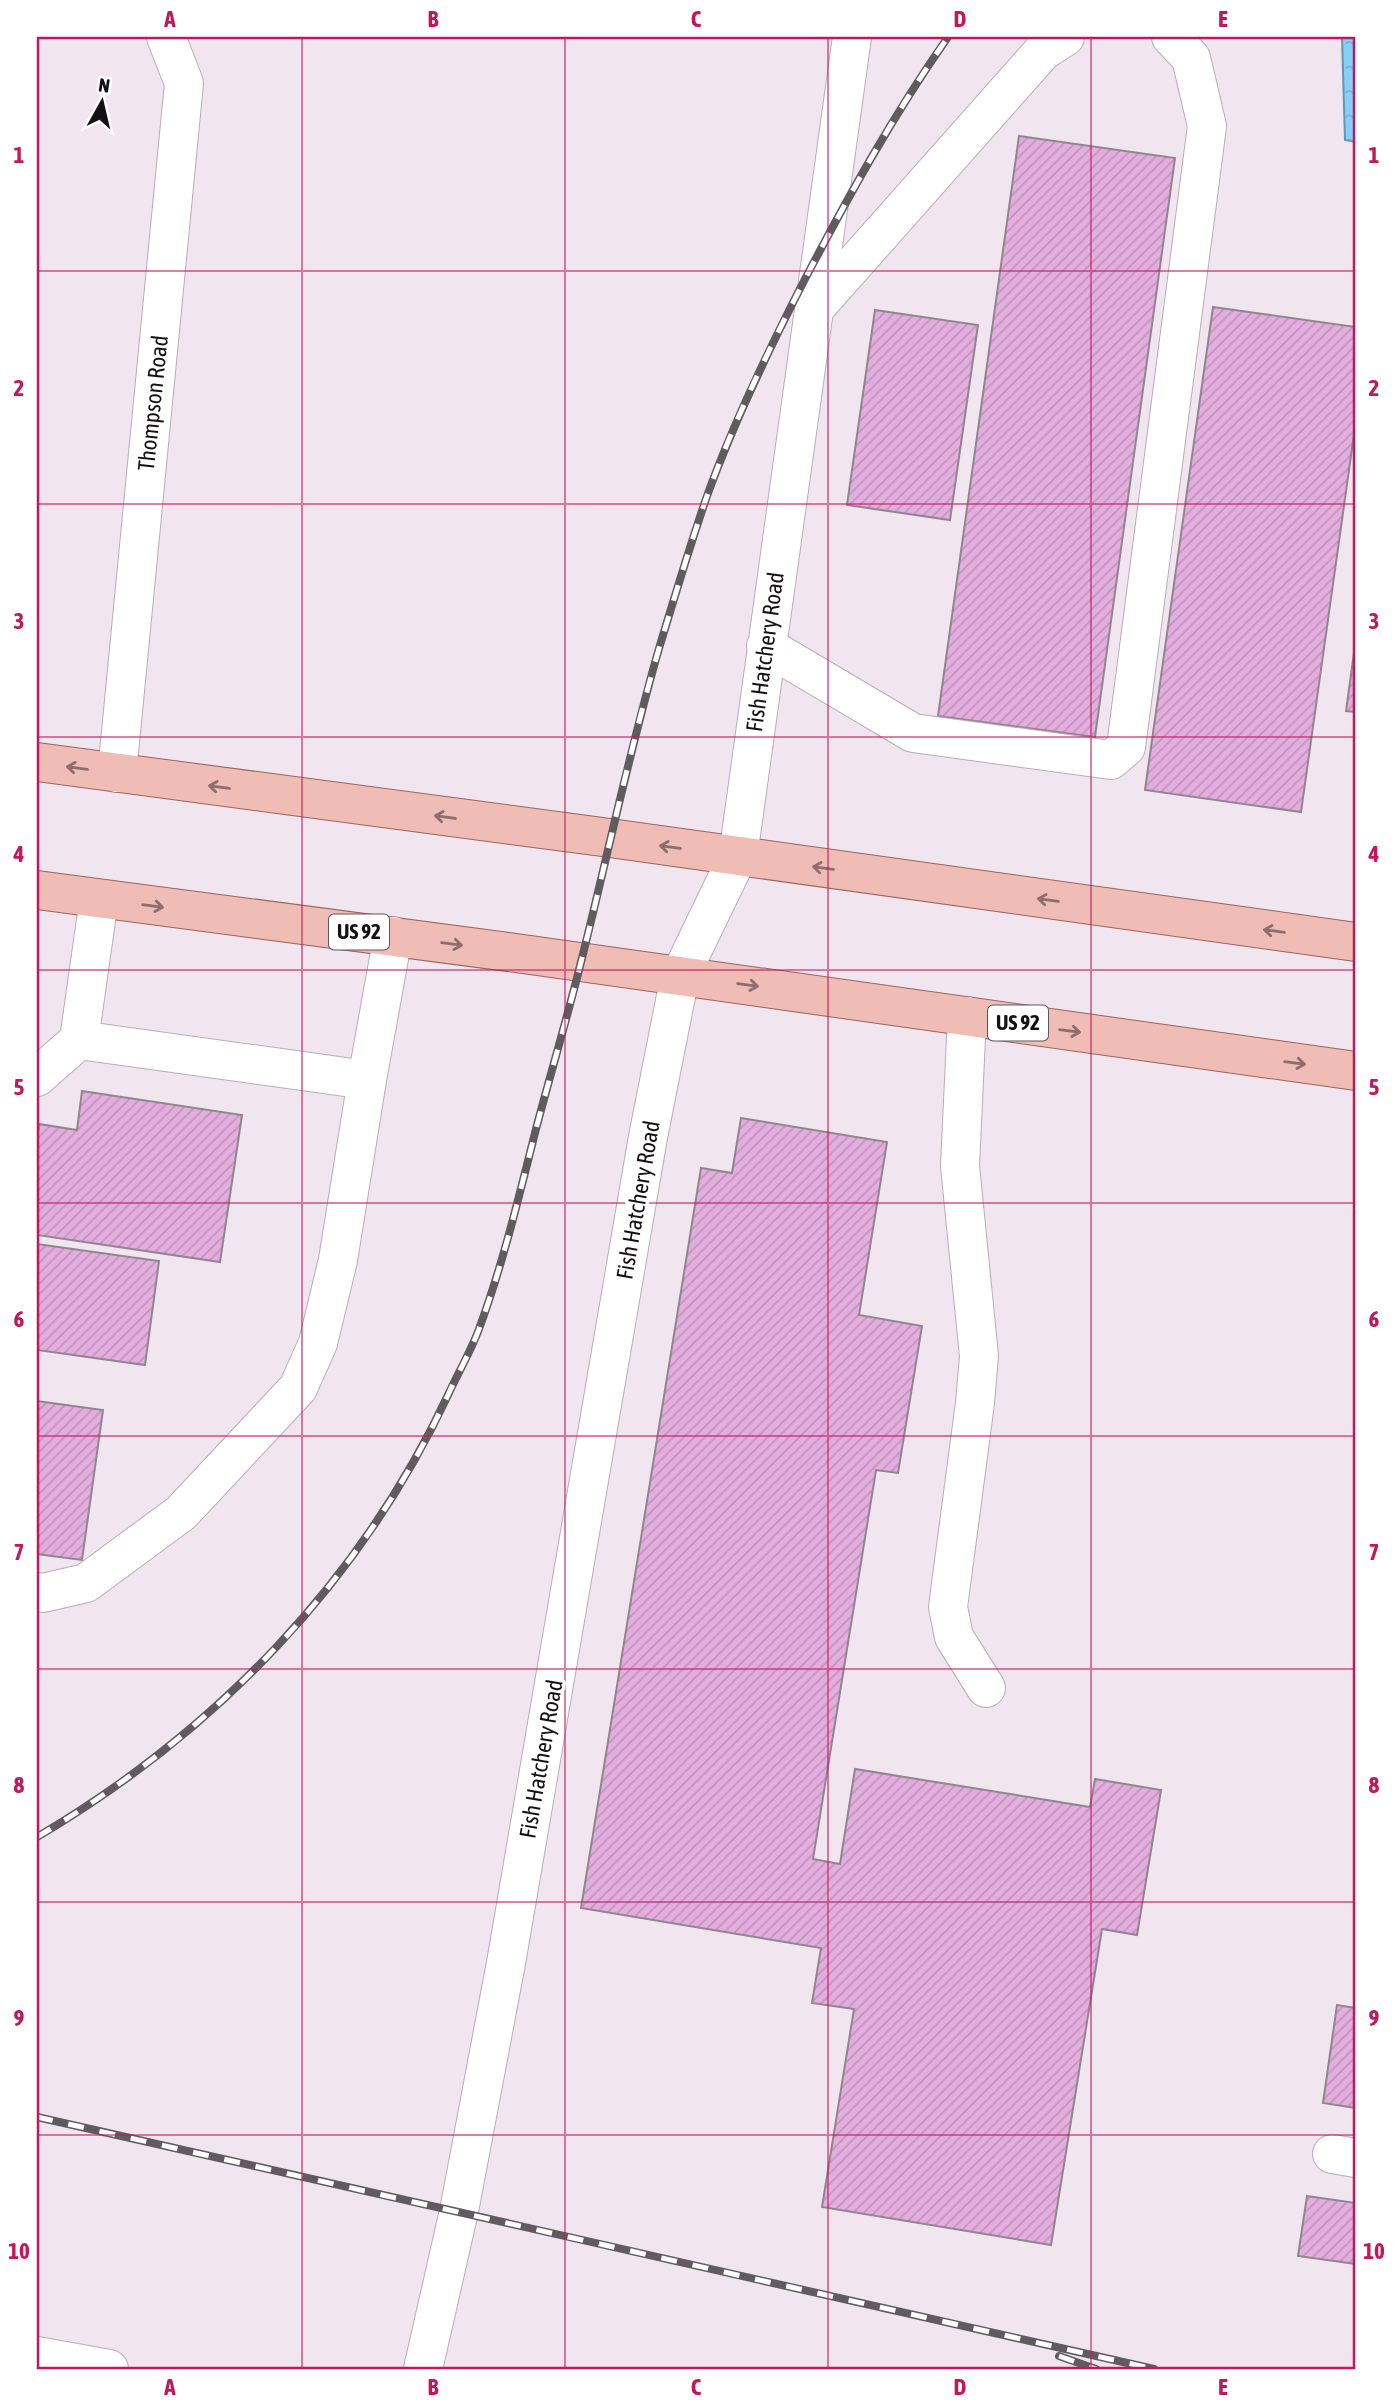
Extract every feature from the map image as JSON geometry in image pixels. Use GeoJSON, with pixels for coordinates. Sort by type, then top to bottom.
{"type":"FeatureCollection","features":[{"type":"Feature","properties":{"kind":"main road"},"geometry":{"type":"LineString","coordinates":[[37,762],[738,856],[1356,943]]}},
{"type":"Feature","properties":{"kind":"main road","name":"US 92"},"geometry":{"type":"LineString","coordinates":[[37,890],[393,936],[1356,1072]]}},
{"type":"Feature","properties":{"kind":"street","name":"Thompson Road"},"geometry":{"type":"LineString","coordinates":[[117,773],[184,83],[166,37]]}},
{"type":"Feature","properties":{"kind":"street","name":"Fish Hatchery Road"},"geometry":{"type":"LineString","coordinates":[[423,2369],[460,2211],[506,1964],[644,1164],[680,976],[738,856],[852,37]]}},
{"type":"Feature","properties":{"kind":"street"},"geometry":{"type":"LineString","coordinates":[[815,308],[1043,51],[1065,37]]}},
{"type":"Feature","properties":{"kind":"street"},"geometry":{"type":"LineString","coordinates":[[766,646],[913,733],[1111,761],[1126,747],[1207,126],[1191,58],[1171,37]]}},
{"type":"Feature","properties":{"kind":"street"},"geometry":{"type":"LineString","coordinates":[[37,1077],[79,1040],[99,899]]}},
{"type":"Feature","properties":{"kind":"street"},"geometry":{"type":"LineString","coordinates":[[37,1592],[86,1583],[181,1513],[298,1388],[318,1343],[338,1260],[393,936]]}},
{"type":"Feature","properties":{"kind":"street"},"geometry":{"type":"LineString","coordinates":[[967,1016],[960,1166],[979,1356],[948,1607],[954,1637],[986,1688]]}},
{"type":"Feature","properties":{"kind":"street"},"geometry":{"type":"LineString","coordinates":[[79,1040],[367,1080]]}},
{"type":"Feature","properties":{"kind":"street"},"geometry":{"type":"LineString","coordinates":[[37,2356],[109,2369]]}},
{"type":"Feature","properties":{"kind":"water"},"geometry":{"type":"Polygon","coordinates":[[[1342,37],[1356,37],[1356,142],[1345,140],[1342,37]]]}},
{"type":"Feature","properties":{"kind":"building"},"geometry":{"type":"Polygon","coordinates":[[[1019,136],[1175,158],[1095,737],[938,716],[1019,136]]]}},
{"type":"Feature","properties":{"kind":"building"},"geometry":{"type":"Polygon","coordinates":[[[1213,307],[1356,327],[1356,420],[1301,812],[1145,790],[1213,307]]]}},
{"type":"Feature","properties":{"kind":"building"},"geometry":{"type":"Polygon","coordinates":[[[875,310],[978,325],[950,520],[847,505],[875,310]]]}},
{"type":"Feature","properties":{"kind":"building"},"geometry":{"type":"Polygon","coordinates":[[[1356,638],[1356,712],[1346,711],[1356,638]]]}},
{"type":"Feature","properties":{"kind":"building"},"geometry":{"type":"Polygon","coordinates":[[[82,1091],[242,1115],[220,1262],[37,1235],[39,1124],[77,1130],[82,1091]]]}},
{"type":"Feature","properties":{"kind":"building"},"geometry":{"type":"Polygon","coordinates":[[[741,1118],[887,1142],[859,1315],[922,1326],[898,1473],[876,1470],[813,1859],[840,1864],[855,1769],[1090,1807],[1095,1779],[1161,1790],[1137,1935],[1102,1929],[1051,2245],[822,2207],[854,2009],[812,2003],[821,1948],[581,1908],[701,1168],[732,1173],[741,1118]]]}},
{"type":"Feature","properties":{"kind":"building"},"geometry":{"type":"Polygon","coordinates":[[[37,1244],[159,1261],[145,1365],[37,1350],[37,1244]]]}},
{"type":"Feature","properties":{"kind":"building"},"geometry":{"type":"Polygon","coordinates":[[[37,1401],[103,1410],[82,1560],[37,1554],[37,1401]]]}},
{"type":"Feature","properties":{"kind":"building"},"geometry":{"type":"Polygon","coordinates":[[[1337,2005],[1356,2008],[1356,2108],[1323,2103],[1337,2005]]]}},
{"type":"Feature","properties":{"kind":"building"},"geometry":{"type":"Polygon","coordinates":[[[1307,2196],[1356,2203],[1356,2264],[1298,2256],[1307,2196]]]}},
{"type":"Feature","properties":{"kind":"railway"},"geometry":{"type":"LineString","coordinates":[[37,1837],[102,1796],[164,1750],[222,1701],[276,1647],[326,1590],[372,1529],[412,1464],[448,1395],[476,1337],[503,1255],[577,979],[649,684],[707,496],[753,386],[805,279],[873,155],[948,37]]}},
{"type":"Feature","properties":{"kind":"railway"},"geometry":{"type":"LineString","coordinates":[[37,2117],[1154,2369]]}},
{"type":"Feature","properties":{"kind":"railway"},"geometry":{"type":"LineString","coordinates":[[1059,2356],[1096,2369]]}}]}
